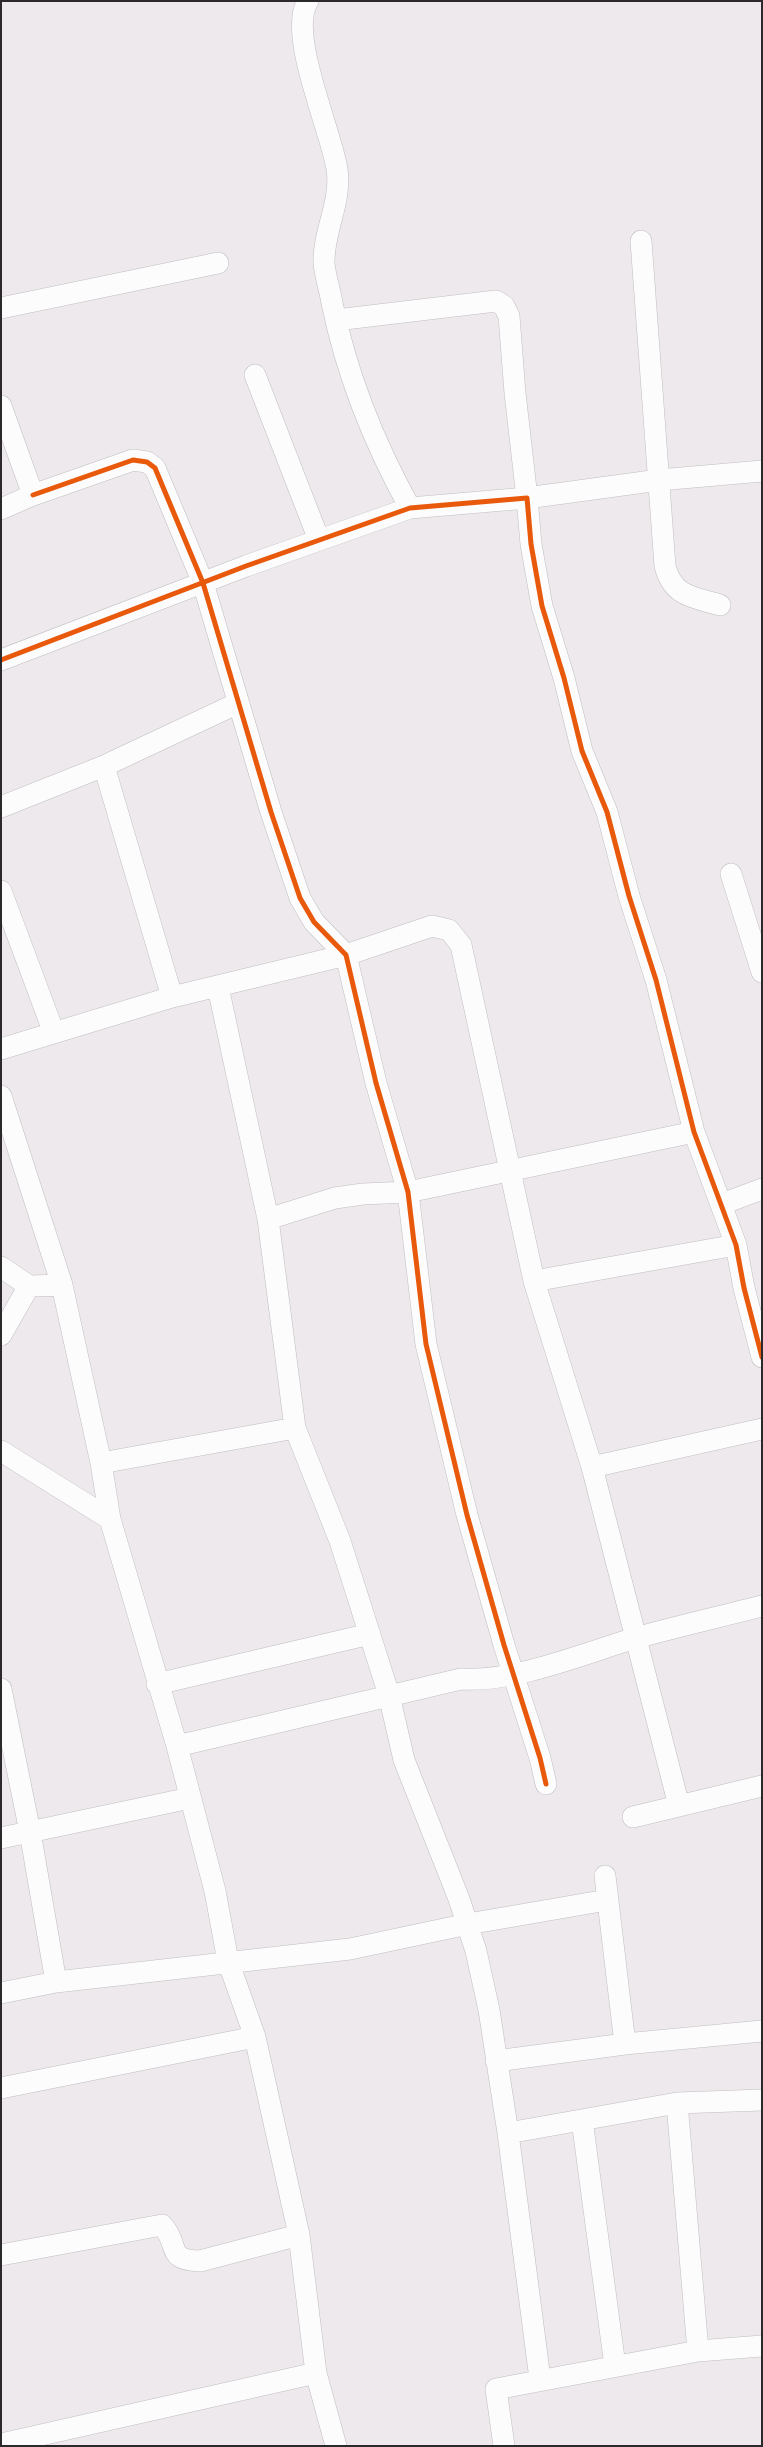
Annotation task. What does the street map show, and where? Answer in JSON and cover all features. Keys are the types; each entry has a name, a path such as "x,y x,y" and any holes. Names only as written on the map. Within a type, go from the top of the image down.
{"street":[{"path":"308,1 302,18 303,44 337,171 336,199 324,264 348,368 369,427 410,508"},
{"path":"641,241 665,566 669,581 684,594 720,605"},
{"path":"1,308 218,263"},
{"path":"336,320 496,301 504,306 509,316 531,544 542,606 564,678 582,751 607,812 629,896 656,980 694,1132 736,1245 744,1288 762,1357"},
{"path":"255,375 319,540"},
{"path":"1,406 33,495"},
{"path":"1,509 33,495 133,460 147,462 156,468 203,583 271,812 300,898 314,922 346,955 376,1083 408,1192 426,1344 467,1514 504,1644 540,1758 546,1784"},
{"path":"1,660 203,583 410,508 528,498 659,480 762,471"},
{"path":"1,807 104,766 238,703"},
{"path":"104,766 172,997"},
{"path":"731,874 762,972"},
{"path":"1,891 54,1033"},
{"path":"1,1049 172,997 346,955 432,926 449,930 461,945 534,1281 592,1467 679,1806"},
{"path":"218,987 268,1219 295,1428 340,1542 389,1695 404,1760 468,1924 489,2010 508,2133 540,2379"},
{"path":"1,1096 62,1285 101,1462 110,1519 157,1684 177,1746 214,1891 228,1961 256,2036 299,2235 316,2373 336,2446"},
{"path":"268,1219 335,1198 364,1194 408,1192 694,1132"},
{"path":"722,1204 762,1190"},
{"path":"534,1281 736,1245"},
{"path":"1,1267 29,1286 62,1285"},
{"path":"1,1335 29,1286"},
{"path":"101,1462 295,1428"},
{"path":"592,1467 762,1430"},
{"path":"1,1451 110,1519"},
{"path":"177,1746 461,1679 479,1681 515,1674 636,1638 762,1606"},
{"path":"157,1684 370,1634"},
{"path":"1,1690 30,1832 56,1982"},
{"path":"632,1817 762,1786"},
{"path":"1,1838 190,1798"},
{"path":"606,1876 607,1900 625,2044"},
{"path":"1,1993 56,1982 228,1961 350,1949 468,1924 607,1900"},
{"path":"496,2061 625,2044 762,2031"},
{"path":"1,2088 256,2036"},
{"path":"508,2133 677,2103 762,2100"},
{"path":"677,2103 698,2352"},
{"path":"582,2120 615,2366"},
{"path":"1,2255 162,2225 170,2233 175,2254 184,2261 200,2261 299,2235"},
{"path":"504,2446 496,2389 540,2379 698,2352 762,2346"},
{"path":"1,2444 316,2373"}],"cycle path":[{"path":"33,495 133,460 147,462 155,468 203,583 271,812 300,898 314,922 346,955 376,1083 408,1192 426,1344 467,1515 504,1645 540,1758 546,1784"},
{"path":"1,660 246,566 410,508 527,498 531,544 542,606 564,678 582,751 607,812 629,896 656,980 694,1132 736,1245 744,1288 762,1357"}]}
